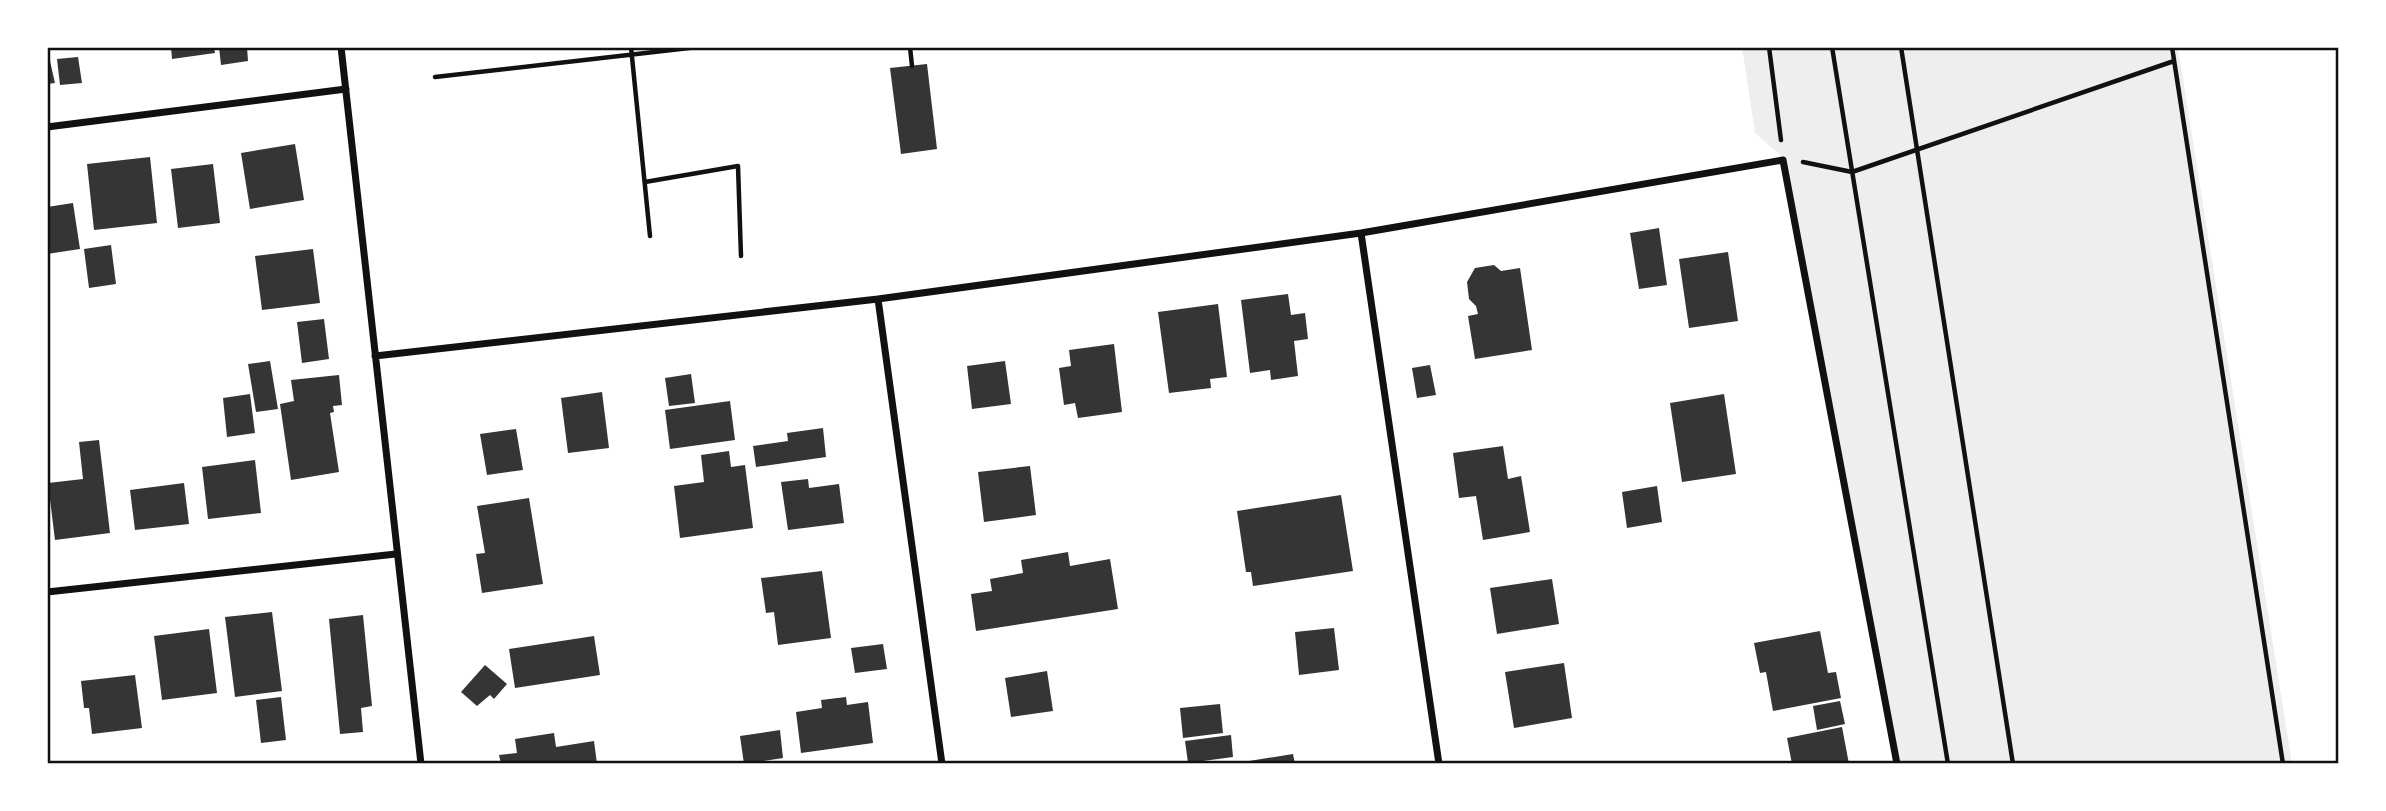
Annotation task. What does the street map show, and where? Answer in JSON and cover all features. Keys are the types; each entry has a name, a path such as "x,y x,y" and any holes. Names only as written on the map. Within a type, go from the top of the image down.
{"street":[{"path":"341,47 421,764"},
{"path":"47,127 346,89"},
{"path":"375,356 878,299 1361,233 1783,160 1897,764"},
{"path":"1361,233 1439,764"},
{"path":"878,299 942,764"},
{"path":"47,592 396,554"}],"path":[{"path":"631,47 650,236"},
{"path":"435,77 698,47"},
{"path":"910,47 912,66"},
{"path":"1769,47 1783,160 1852,172 2174,61"},
{"path":"1832,47 1948,764"},
{"path":"1901,47 2013,764"},
{"path":"2172,47 2283,764"},
{"path":"645,182 738,166 741,256"}],"shaded area":[{"path":"1742,47 2178,47 2292,764 1895,764 1785,159 1755,133"}],"building":[{"path":"171,47 214,47 215,53 172,59"},
{"path":"219,47 247,47 248,61 221,65"},
{"path":"47,48 55,83 47,84"},
{"path":"78,57 82,83 60,85 57,59"},
{"path":"927,64 937,149 901,154 890,68"},
{"path":"295,144 304,200 250,209 241,153"},
{"path":"150,157 157,223 94,230 87,164"},
{"path":"213,164 220,223 178,228 171,169"},
{"path":"73,203 80,249 47,254 47,207"},
{"path":"1659,228 1667,285 1639,289 1630,233"},
{"path":"111,245 116,284 89,288 84,249"},
{"path":"313,249 320,303 262,310 255,256"},
{"path":"1728,252 1738,321 1689,328 1679,259"},
{"path":"1494,265 1501,271 1520,268 1532,350 1475,359 1468,316 1478,314 1476,306 1469,299 1467,282 1475,268"},
{"path":"1288,294 1291,315 1305,313 1308,339 1294,341 1298,376 1271,380 1270,370 1250,373 1241,300"},
{"path":"1218,304 1227,377 1210,379 1211,388 1169,393 1158,312"},
{"path":"324,319 329,359 302,363 297,322"},
{"path":"1114,344 1122,412 1078,418 1075,403 1064,405 1059,368 1071,366 1069,350"},
{"path":"270,361 278,409 256,412 248,364"},
{"path":"1005,361 1011,404 972,409 967,366"},
{"path":"1430,365 1436,395 1417,398 1412,368"},
{"path":"691,374 695,403 669,406 665,378"},
{"path":"339,375 342,405 333,406 334,412 330,413 339,472 291,480 280,404 294,401 291,380"},
{"path":"602,392 609,448 568,453 561,398"},
{"path":"250,394 255,433 227,437 223,398"},
{"path":"1724,394 1736,474 1682,482 1670,403"},
{"path":"730,401 735,440 670,449 665,410"},
{"path":"823,428 826,457 756,467 753,446 788,441 787,433"},
{"path":"516,429 523,470 487,475 480,434"},
{"path":"99,440 110,533 55,540 48,483 83,479 79,442"},
{"path":"1503,446 1508,479 1521,476 1530,532 1483,540 1476,496 1459,498 1453,453"},
{"path":"729,451 731,467 745,465 753,528 680,538 674,486 704,482 701,455"},
{"path":"255,460 261,513 208,519 202,467"},
{"path":"1030,466 1036,515 984,522 978,472"},
{"path":"808,479 809,488 839,484 844,523 788,530 781,482"},
{"path":"184,483 189,524 135,530 130,490"},
{"path":"1657,486 1662,522 1627,528 1622,492"},
{"path":"1341,495 1353,571 1253,586 1251,572 1246,572 1237,511"},
{"path":"529,498 543,584 482,593 476,554 485,553 477,506"},
{"path":"1068,552 1070,566 1110,559 1118,609 976,631 971,594 992,591 990,579 1023,573 1021,560"},
{"path":"822,571 831,638 778,645 774,612 766,613 761,578"},
{"path":"1552,579 1559,624 1497,634 1490,588"},
{"path":"272,612 282,691 235,697 225,617"},
{"path":"363,615 372,706 361,708 363,732 340,734 329,619"},
{"path":"1334,628 1339,670 1299,675 1295,632"},
{"path":"209,629 217,693 162,700 154,636"},
{"path":"1820,631 1828,673 1836,672 1841,698 1773,711 1766,672 1760,673 1754,643"},
{"path":"594,636 600,675 515,688 509,649"},
{"path":"883,644 887,669 855,673 851,648"},
{"path":"1564,663 1572,718 1514,728 1505,672"},
{"path":"485,665 507,684 494,699 490,695 477,706 461,692"},
{"path":"1047,671 1053,711 1011,717 1005,678"},
{"path":"135,675 142,728 92,734 89,708 84,708 81,681"},
{"path":"281,697 286,740 261,743 256,700"},
{"path":"846,697 847,705 868,702 873,743 801,753 796,712 822,708 821,700"},
{"path":"1840,701 1845,724 1817,730 1813,706"},
{"path":"1220,704 1223,733 1183,738 1180,708"},
{"path":"1842,727 1849,764 1792,764 1787,738"},
{"path":"780,730 783,758 744,764 740,736"},
{"path":"554,733 556,747 594,741 597,764 501,764 499,755 517,753 515,739"},
{"path":"1231,735 1233,757 1188,763 1185,741"},
{"path":"1293,754 1295,764 1249,764 1249,761"}]}
